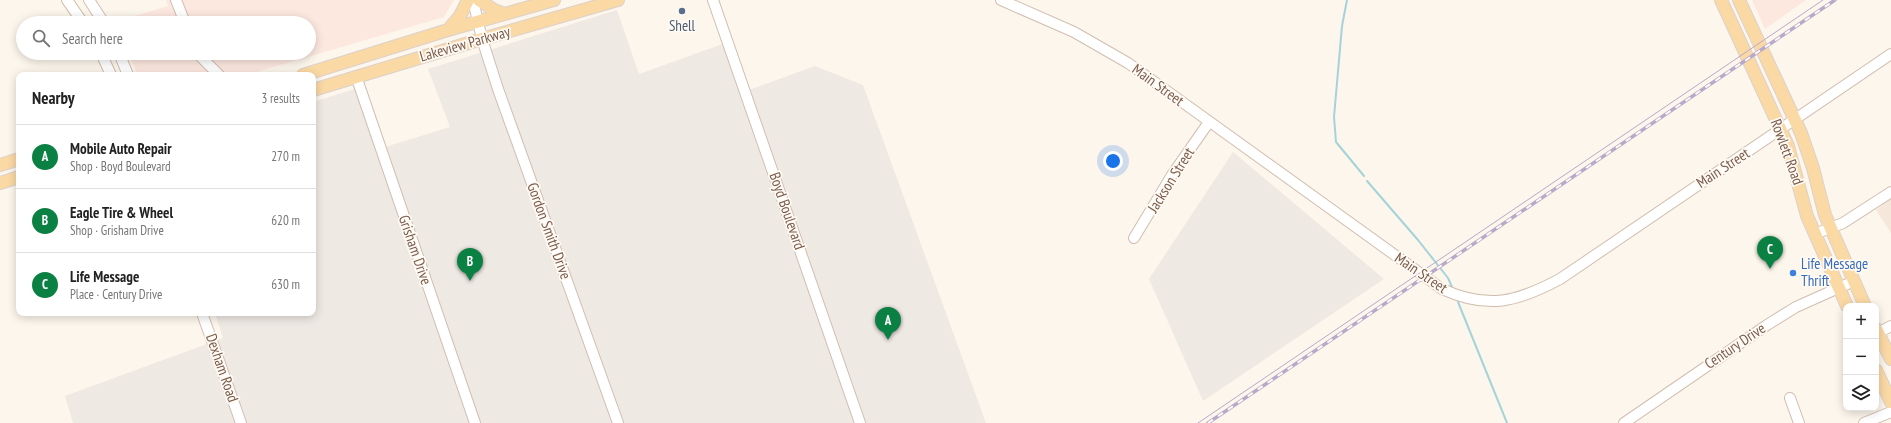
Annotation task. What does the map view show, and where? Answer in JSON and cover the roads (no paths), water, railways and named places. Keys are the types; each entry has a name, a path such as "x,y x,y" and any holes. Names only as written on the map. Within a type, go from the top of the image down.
{"main road":[{"path":"448,30 460,16 468,0"},
{"path":"479,0 494,10 505,14"},
{"name":"Lakeview Parkway","path":"313,72 477,21 554,0"},
{"name":"Lakeview Parkway","path":"316,89 605,2 618,0"},
{"name":"Rowlett Road","path":"1721,0 1793,160 1807,216 1846,303"},
{"name":"Rowlett Road","path":"1739,0 1794,119 1813,168 1830,228 1864,303"},
{"path":"351,60 356,76"},
{"path":"0,165 16,160"},
{"path":"0,183 16,178"},
{"path":"1879,335 1891,359"},
{"path":"1878,375 1891,402"}],"street":[{"path":"67,0 78,16"},
{"path":"89,0 99,16"},
{"path":"176,0 182,16"},
{"name":"Gordon Smith Drive","path":"473,0 482,39 618,423"},
{"name":"Boyd Boulevard","path":"713,0 860,423"},
{"name":"Main Street","path":"1001,0 1074,32 1128,63 1442,289 1471,300 1492,302 1502,302 1524,296 1560,279 1688,190 1891,54"},
{"path":"104,60 110,72"},
{"path":"122,60 127,72"},
{"path":"205,60 216,72"},
{"name":"Grisham Drive","path":"356,76 475,423"},
{"name":"Jackson Street","path":"1134,238 1172,175 1209,122"},
{"path":"1815,234 1848,220 1891,192"},
{"name":"Century Drive","path":"1624,423 1767,325 1796,307 1854,281"},
{"name":"Dexham Road","path":"203,316 241,423"},
{"path":"1879,330 1891,326"},
{"path":"1790,398 1799,423"},
{"path":"1864,423 1891,412"}],"waterway":[{"path":"1347,0 1342,26 1334,117 1336,142 1364,176"},
{"path":"1367,181 1418,240 1448,278 1452,287"},
{"path":"1458,302 1507,423"}],"tram line":[{"path":"1198,423 1823,0"}],"railway":[{"path":"1208,423 1835,0"}],"place":[{"name":"Shell","path":"682,11"},
{"name":"Life Message","path":"1770,269"},
{"name":"Life Message Thrift","path":"1793,273"},
{"name":"Eagle Tire & Wheel","path":"470,281"},
{"name":"Mobile Auto Repair","path":"888,340"}]}
